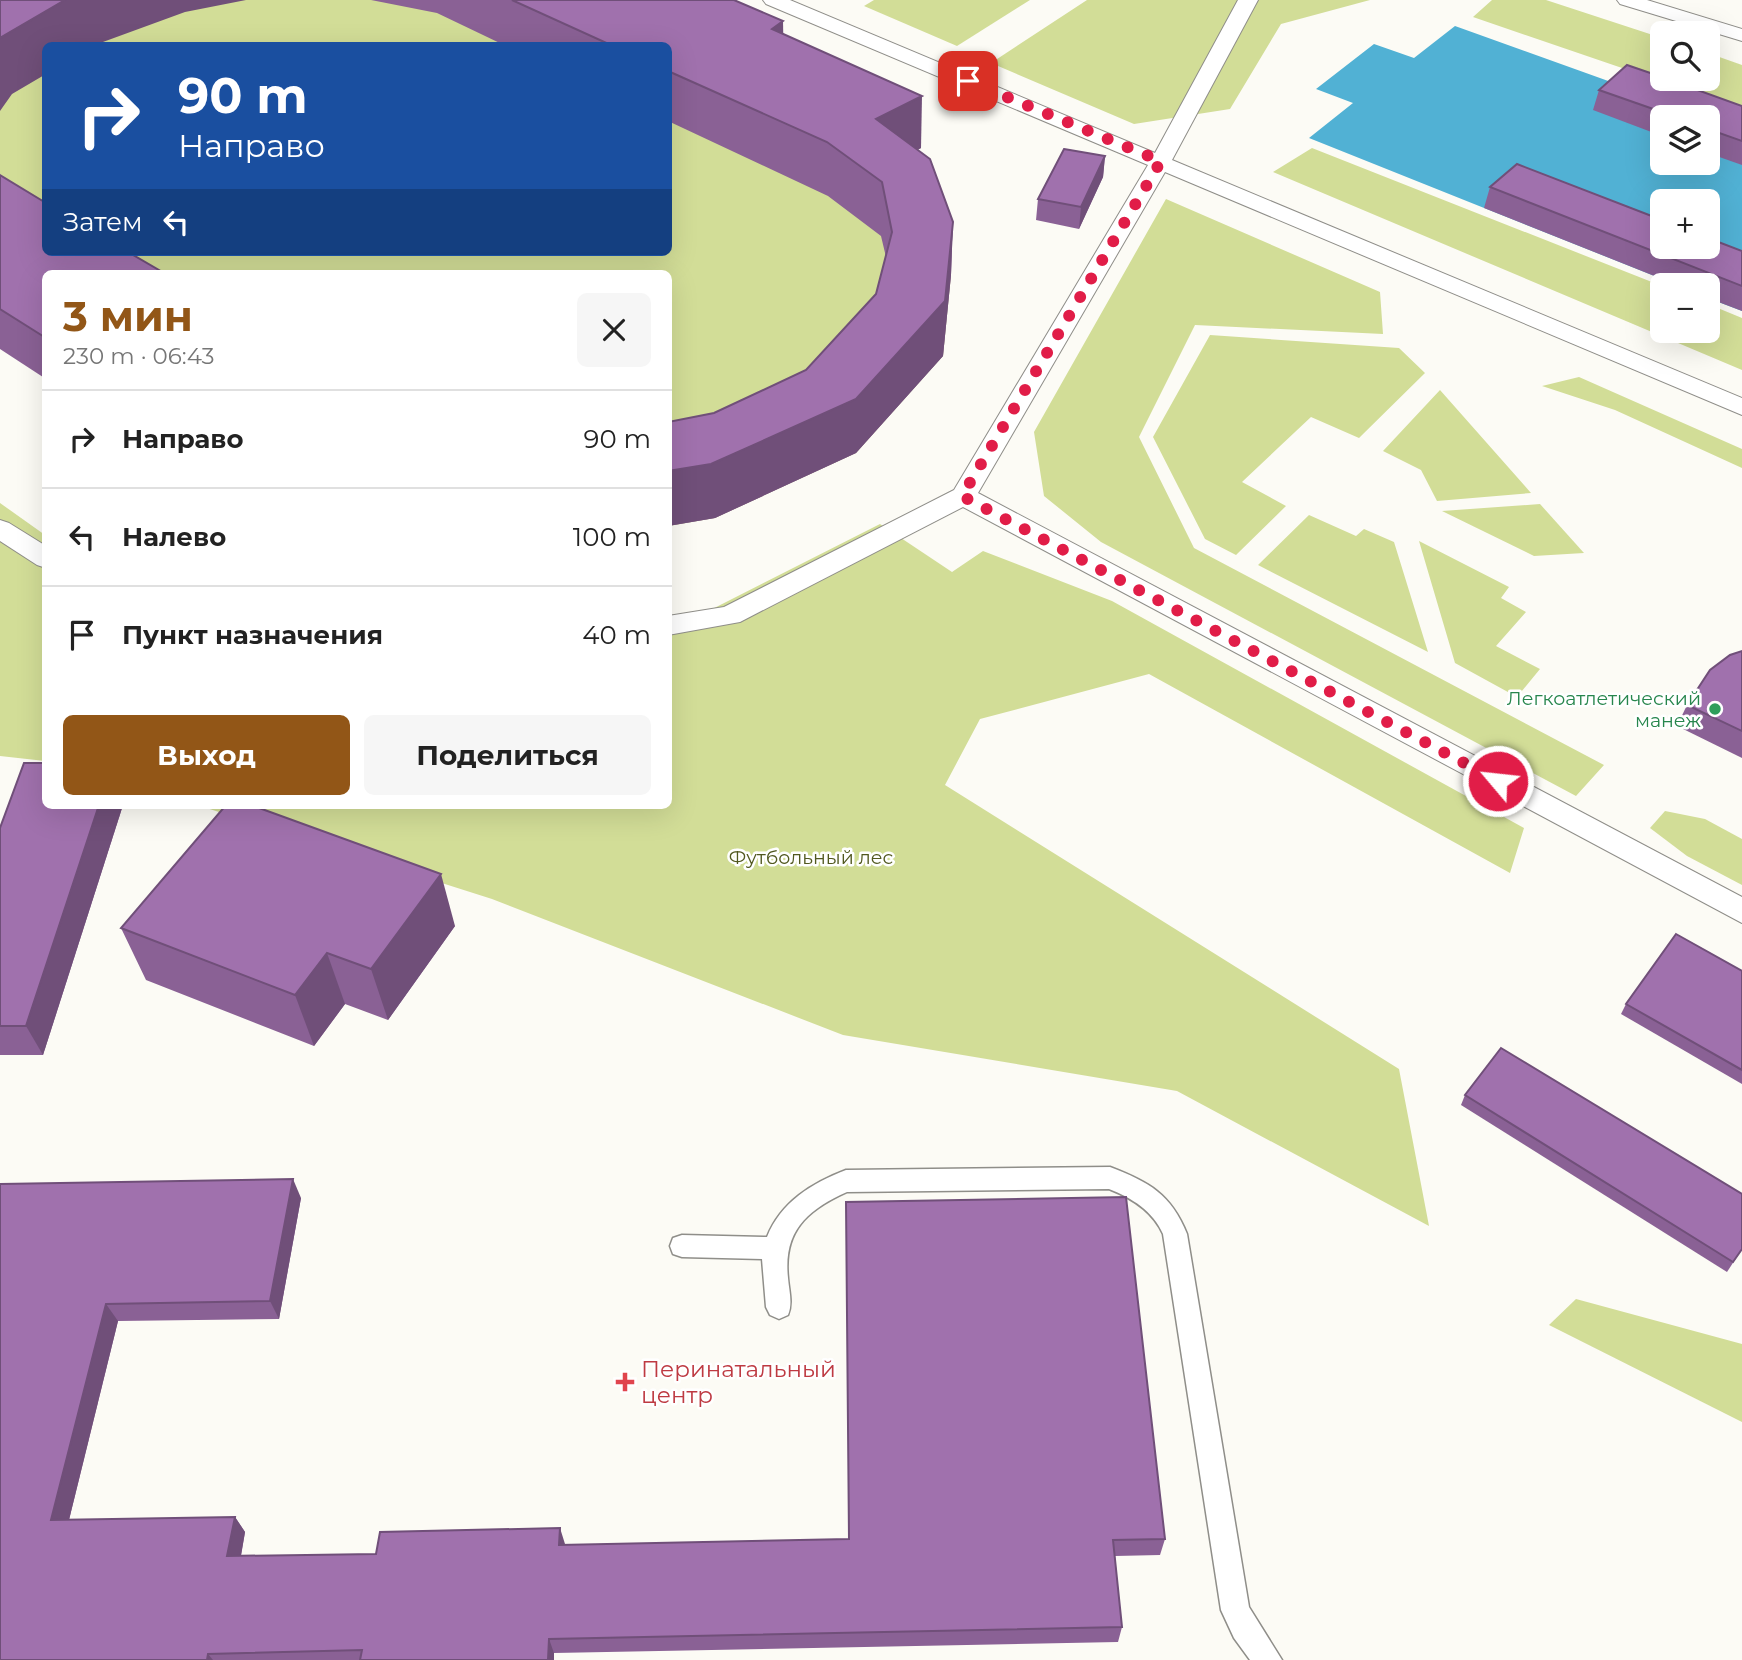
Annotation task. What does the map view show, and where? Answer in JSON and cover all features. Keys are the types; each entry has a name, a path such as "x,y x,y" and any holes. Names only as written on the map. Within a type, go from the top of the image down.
{"street":[{"path":"773,0 1742,407"},
{"path":"672,625 730,615 962,496 1161,161 1248,0"},
{"path":"1627,0 1742,35"},
{"path":"962,496 1742,911"},
{"path":"0,528 42,556"}],"lane":[{"path":"779,1307 775,1248 782,1228 801,1208 828,1188 846,1181 1110,1178 1133,1186 1156,1202 1170,1217 1175,1234 1235,1610 1244,1628 1268,1660"},
{"path":"682,1246 775,1248"}],"green space":[{"path":"135,0 586,0 625,17 665,42 45,42"},
{"path":"874,0 1030,0 957,46 864,6"},
{"path":"1087,0 1370,0 1281,24 1230,109 1134,124 991,63"},
{"path":"1492,0 1546,0 1650,34 1650,78 1473,17"},
{"path":"42,43 42,256 672,256 672,46 876,172 928,213 951,275 943,356 856,453 715,518 672,525 672,270 42,270 42,280 0,349 0,63"},
{"path":"1720,57 1742,65 1742,109 1689,91 1720,91"},
{"path":"1312,148 1650,281 1650,331 1273,172"},
{"path":"1166,199 1380,292 1383,334 1195,325 1139,437 1194,548 1604,765 1576,796 1101,542 1044,496 1034,432"},
{"path":"1720,309 1742,318 1742,370 1678,343 1720,343"},
{"path":"1210,335 1399,348 1425,373 1359,438 1311,417 1242,482 1286,506 1236,555 1205,539 1153,437"},
{"path":"1579,377 1742,449 1742,468 1615,410 1542,386"},
{"path":"1440,390 1531,493 1437,501 1421,470 1383,451"},
{"path":"0,503 42,533 42,761 0,756"},
{"path":"1540,504 1584,553 1534,556 1442,511"},
{"path":"1309,515 1356,536 1364,529 1394,542 1428,652 1258,565"},
{"name":"Футбольный лес","path":"880,524 952,572 983,551 1112,601 1524,828 1510,873 1149,674 980,719 945,785 1399,1069 1429,1226 1177,1091 843,1035 492,899 210,809 672,809 672,629"},
{"path":"1419,541 1509,587 1501,598 1526,612 1496,646 1540,669 1517,697 1455,663"},
{"path":"1665,811 1705,819 1742,839 1742,885 1687,856 1650,828"},
{"path":"1576,1299 1742,1344 1742,1422 1549,1325"}],"water":[{"path":"1455,26 1675,105 1650,105 1650,175 1720,175 1720,121 1742,129 1742,311 1720,303 1720,273 1650,274 1309,138 1353,103 1316,89 1374,44 1414,58"}],"building":[{"path":"0,0 65,0 0,38"},
{"path":"512,0 734,0 783,21 772,29 922,96 876,119 930,159 953,222 945,301 856,399 711,464 672,470 672,421 714,413 806,370 876,294 892,232 882,182 827,142 672,73 672,42 604,42"},
{"path":"1627,65 1650,73 1650,91 1700,91 1742,106 1742,141 1720,133 1720,105 1650,105 1650,108 1599,90"},
{"path":"1064,149 1105,156 1081,207 1038,199"},
{"path":"1517,164 1650,215 1650,250 1490,187"},
{"path":"0,175 42,201 42,256 135,256 159,270 42,270 42,335 0,309"},
{"path":"1720,243 1742,251 1742,286 1720,277 1720,273 1709,273 1673,259 1720,259"},
{"path":"1742,651 1742,731 1687,705 1710,670 1730,655"},
{"path":"24,763 42,763 42,809 98,809 26,1026 0,1026 0,828"},
{"path":"223,809 262,809 441,874 371,969 327,953 295,995 121,928"},
{"path":"1676,934 1742,971 1742,1070 1626,1004"},
{"path":"1501,1048 1742,1194 1742,1249 1733,1262 1465,1095"},
{"path":"293,1179 270,1301 106,1304 51,1520 235,1517 227,1556 376,1554 380,1532 560,1528 559,1545 849,1539 846,1202 1126,1197 1165,1539 1113,1540 1122,1627 549,1639 548,1660 360,1660 362,1650 208,1654 207,1660 0,1660 0,1184"}],"place":[{"name":"Легкоатлетический манеж","path":"1715,709"},
{"name":"Перинатальный центр","path":"625,1382"}],"route":[{"path":"968,81 1161,161 962,496 1498,781"}]}
